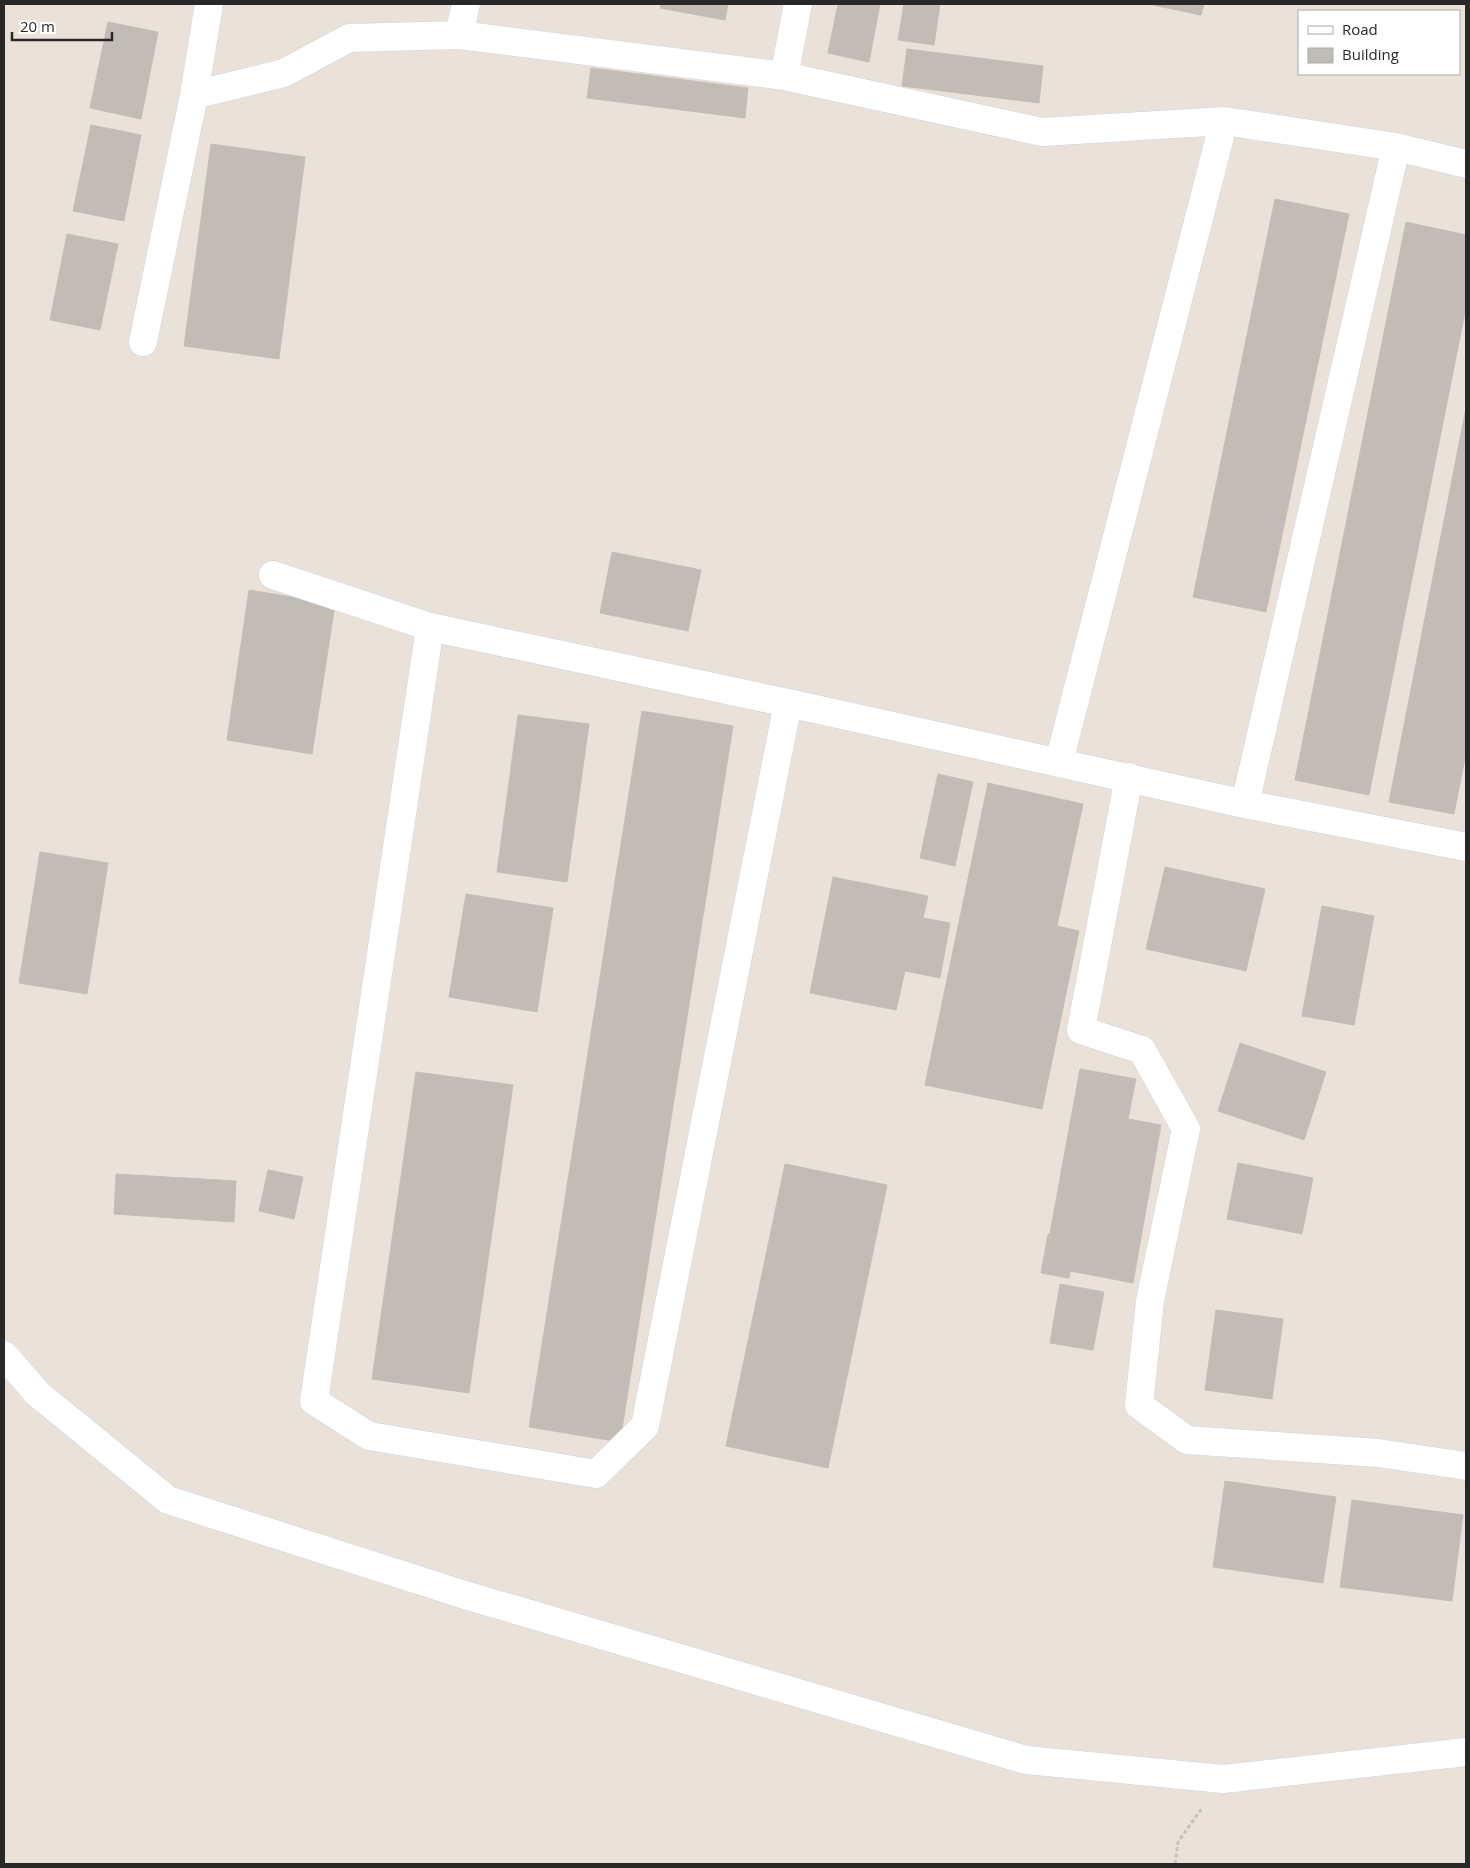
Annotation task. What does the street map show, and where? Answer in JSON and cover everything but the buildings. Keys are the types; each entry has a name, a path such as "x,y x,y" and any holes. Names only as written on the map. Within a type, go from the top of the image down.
{"street":[{"path":"143,342 194,95 209,4"},
{"path":"459,35 466,4"},
{"path":"784,76 798,4"},
{"path":"194,95 284,73 349,38 459,35 784,76 1042,132 1224,122 1396,147 1466,164"},
{"path":"1059,762 1224,122"},
{"path":"1245,804 1396,147"},
{"path":"274,575 430,627 788,703 1245,804 1466,848"},
{"path":"430,627 314,1401 369,1436 596,1474 645,1426 788,703"},
{"path":"1129,778 1081,1030 1142,1050 1186,1129 1150,1301 1139,1405 1187,1440 1378,1453 1466,1466"},
{"path":"4,1355 38,1394 168,1500 465,1595 1026,1760 1223,1779 1466,1752"}],"path":[{"path":"1175,1864 1178,1842 1223,1779"}]}
